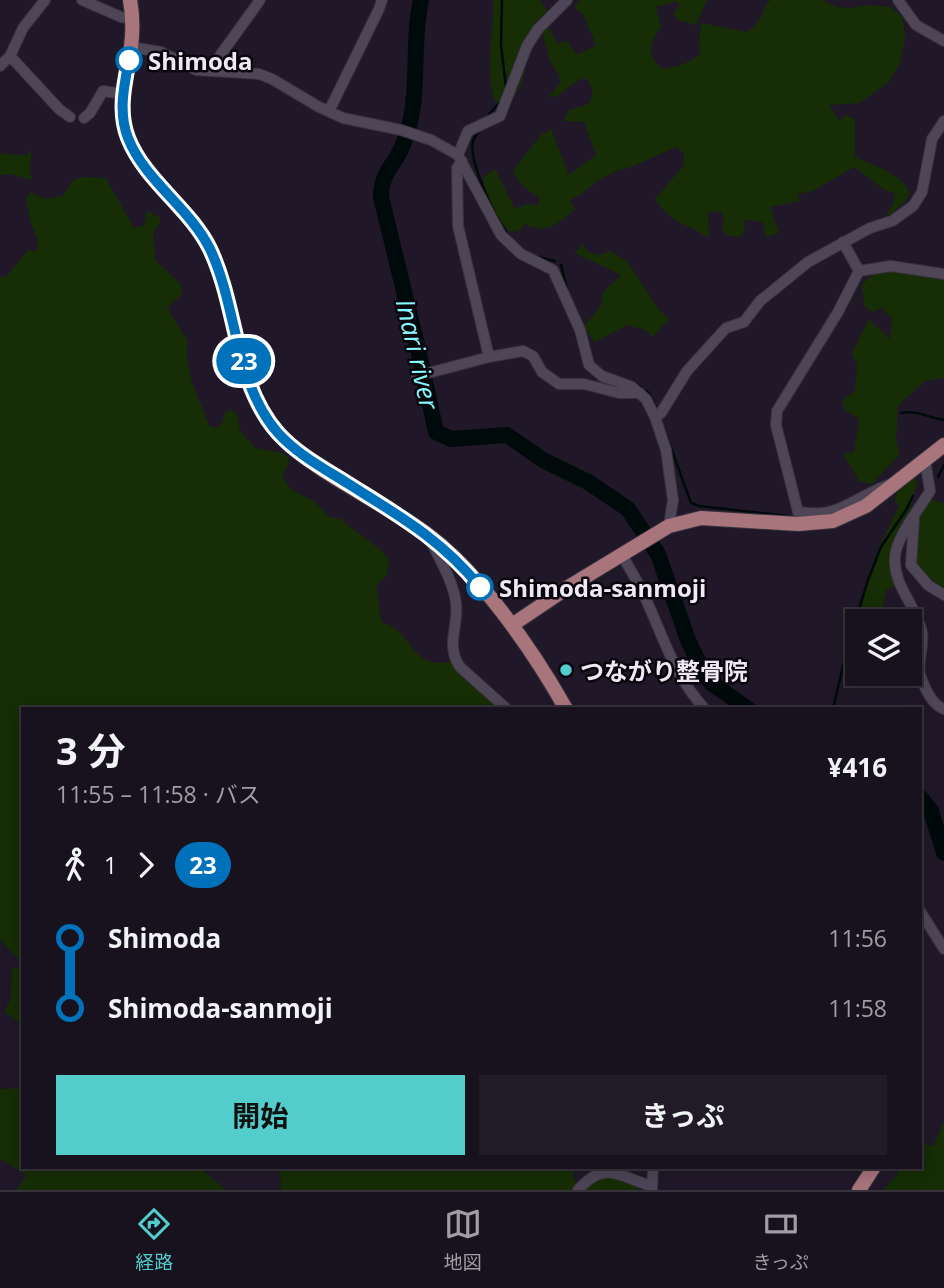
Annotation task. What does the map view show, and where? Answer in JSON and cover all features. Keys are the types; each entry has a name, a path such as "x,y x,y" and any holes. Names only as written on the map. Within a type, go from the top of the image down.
{"main road":[{"path":"130,0 133,19 122,114 133,148 188,216 209,248 220,276 253,391 265,416 287,441 303,454 427,534 465,568 512,625 565,707"},
{"path":"512,625 669,526 701,518 798,524 833,521 866,506 944,445"},
{"path":"859,1190 873,1169"}],"street":[{"path":"0,66 23,28 45,0"},
{"path":"82,0 121,17 133,19"},
{"path":"209,71 260,0"},
{"path":"329,111 382,0"},
{"path":"489,357 458,226 457,168 468,131 500,116 518,67 534,34 567,0"},
{"path":"898,0 916,25 944,41"},
{"path":"131,47 162,52 196,70 259,74 329,111 362,123 401,130 425,138 460,158 501,235 521,254 552,270 580,330 587,359 594,371 642,393 655,417 666,450 673,500 669,526"},
{"path":"6,54 70,117"},
{"path":"84,118 103,91 123,94"},
{"path":"655,417 661,413 687,371 726,328 744,321 761,300 808,262 843,242 892,221 913,206 922,192 932,139 944,121"},
{"path":"843,242 859,271"},
{"path":"859,271 891,266 944,274"},
{"path":"859,271 838,312 777,411 776,425 798,512 823,513 874,489 893,484"},
{"path":"417,376 523,351 533,356 542,372 559,384 584,384 619,393 642,393"},
{"path":"921,461 926,466 930,491 897,545 895,573 899,587 917,614 923,636 920,677 938,707 944,709"},
{"path":"914,517 911,565 928,584 944,595"},
{"path":"427,534 456,600 452,640 455,659 460,667 505,707"},
{"path":"628,552 663,642 681,678 703,707"},
{"path":"922,914 944,949"},
{"path":"578,1190 596,1173 611,1172 652,1188 653,1169"}],"green space":[{"path":"493,0 540,0 547,11 536,22 521,86 515,95 499,107 491,85 490,71"},
{"path":"580,0 707,0 696,25 678,20 673,13 680,6 677,1 656,7 661,27 652,44 651,53 662,69 682,65 701,54 701,23 748,32 759,21 771,0 822,0 837,7 852,8 867,5 891,7 903,18 905,38 900,63 889,82 859,103 829,105 839,121 846,115 855,119 855,157 894,175 910,194 903,204 883,220 893,204 895,194 883,189 854,167 813,191 797,194 800,201 770,207 779,233 766,237 763,222 743,220 745,231 739,237 726,235 722,227 724,218 720,211 708,213 709,238 674,219 655,199 684,165 684,153 676,147 597,181 570,200 575,209 552,226 539,229 525,224 519,231 510,232 492,206 483,177 495,169 515,209 526,204 538,205 539,197 523,186 513,170 541,135 551,129 569,175 596,155 584,122 563,121 569,110 589,104 593,92 588,79 580,79 557,96 548,97 560,84 542,31 548,28 558,44 566,40 577,55 596,45 583,14 574,7"},
{"path":"32,150 32,180 9,174 0,175 0,152 26,155"},
{"path":"81,177 106,178 134,228 145,225 146,213 160,218 160,224 153,232 155,260 181,285 182,294 167,308 187,340 187,360 192,382 211,427 218,427 225,412 231,410 237,414 240,430 255,448 287,456 289,463 282,476 291,489 315,502 329,517 340,519 382,551 389,560 387,575 376,585 383,623 401,633 419,656 428,661 454,661 490,697 494,707 21,707 21,962 0,940 0,277 6,277 28,250 37,251 38,241 30,220 26,197 31,193 46,199 63,196 72,181"},
{"path":"582,244 588,252 599,255 610,251 628,262 659,310 669,319 653,337 645,330 628,325 594,342 584,326 601,306 602,296 608,287 621,275 575,253"},
{"path":"888,269 944,276 944,378 925,381 898,406 896,441 900,454 872,484 859,481 843,454 854,452 859,419 845,410 842,400 855,391 857,365 852,353 869,319 890,339 892,319 882,308 872,312 864,306 862,284 873,275"},
{"path":"913,475 917,481 894,575 894,587 886,590 882,609 860,609 879,547 899,506 894,500 901,484"},
{"path":"924,497 944,503 944,590 916,565 916,537"},
{"path":"21,966 21,1024 4,1012 11,999 12,969"},
{"path":"0,1089 21,1089 21,1169 201,1169 226,1190 16,1190 27,1175 0,1159"},
{"path":"944,1121 944,1190 883,1190 897,1175 898,1169 922,1169 922,1144 933,1146"},
{"path":"280,1169 572,1169 575,1182 585,1184 595,1175 632,1182 638,1190 281,1190"}],"waterway":[{"name":"Inari river","path":"421,0 412,111 402,147 383,182 381,197 436,432 451,439 507,435 543,460 588,482 628,509 658,554 688,640 703,672 710,682 745,707"},
{"path":"502,0 501,45 506,87"},
{"path":"489,114 500,102"},
{"path":"479,131 473,140 478,175 507,234"},
{"path":"538,257 555,261"},
{"path":"561,265 567,289"},
{"path":"636,384 649,393 657,409"},
{"path":"901,413 917,413 944,420"},
{"path":"663,426 691,503 788,516"},
{"path":"938,477 944,465"},
{"path":"833,707 847,649 868,580 881,547 913,496"},
{"name":"Inari river","path":"922,800 931,811 944,853"}],"bus line":[{"name":"23","path":"129,60 122,114 127,136 139,159 196,226 209,248 220,276 247,374 261,410 278,432 303,454 439,543 480,587"}],"place":[{"name":"Shimoda","path":"129,60"},
{"name":"Shimoda-sanmoji","path":"480,587"},
{"name":"つながり整骨院","path":"566,670"}]}
